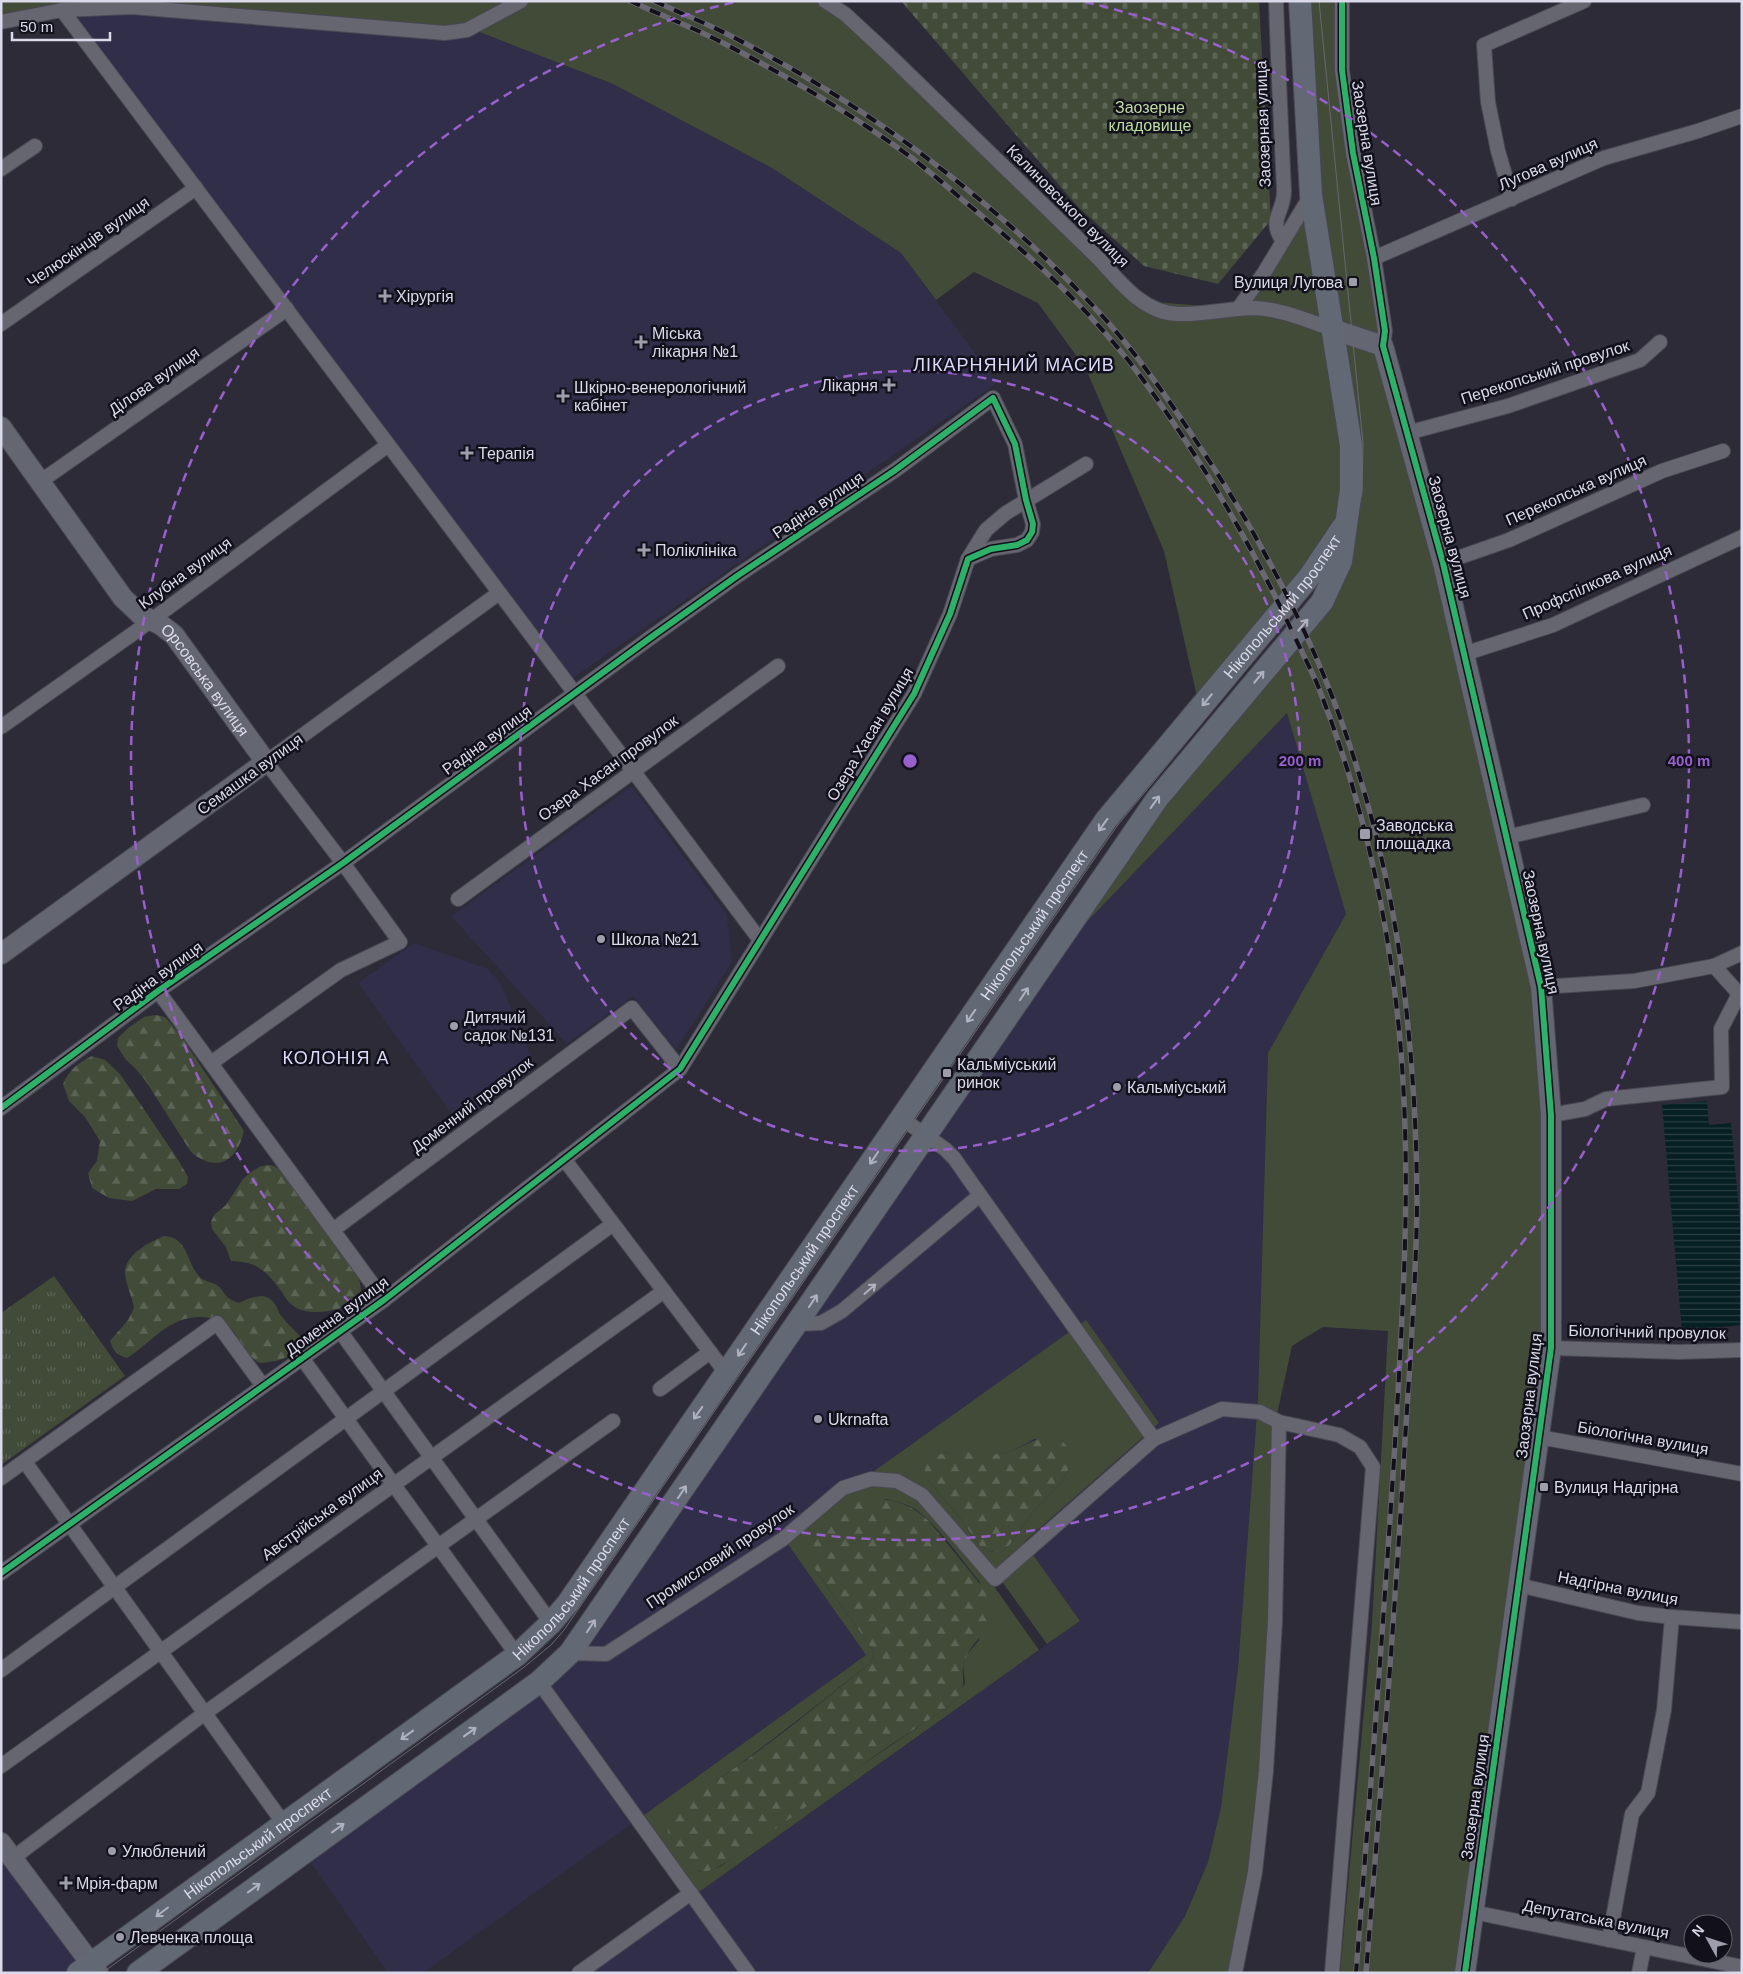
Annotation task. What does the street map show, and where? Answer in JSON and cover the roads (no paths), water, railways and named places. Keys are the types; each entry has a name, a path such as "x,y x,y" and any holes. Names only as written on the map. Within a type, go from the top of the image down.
{"main road":[{"path":"1300,1 1311,195 1351,445 1351,490 1346,522"},
{"name":"Нікопольський проспект","path":"89,1970 284,1824 517,1655 551,1623 568,1603 1106,820 1310,576 1346,522"},
{"name":"Нікопольський проспект","path":"138,1973 539,1682 570,1653 798,1324 1157,799 1322,602 1341,561 1346,522"},
{"path":"726,1373 746,1399"}],"street":[{"path":"1,22 62,10 132,7 445,33 467,30 521,1"},
{"name":"Калиновського вулиця","path":"825,1 845,14 886,52 1136,297 1154,309 1178,314 1256,308 1282,312 1332,329"},
{"name":"Заозерная улица","path":"1276,1 1284,192 1276,225 1278,234 1283,241"},
{"name":"Заозерна вулиця","path":"1342,1 1343,80 1353,153 1374,258 1385,331 1384,346 1443,563 1541,987 1551,1115 1551,1348 1465,1973"},
{"path":"1512,199 1498,151 1488,102 1484,45 1584,1"},
{"path":"62,10 760,940"},
{"name":"Лугова вулиця","path":"1374,258 1604,158 1698,132 1742,116"},
{"path":"1,169 34,146"},
{"name":"Челюскінців вулиця","path":"1,324 196,188"},
{"path":"1238,309 1311,195"},
{"name":"Ділова вулиця","path":"41,481 287,310"},
{"path":"1332,329 1384,346"},
{"name":"Перекопський провулок","path":"1407,432 1508,406 1640,360 1660,342"},
{"name":"Радіна вулиця","path":"1,1108 158,991 343,863 737,576 894,471 993,398 1015,444 1026,500"},
{"name":"Орсовська вулиця","path":"1,427 123,598 141,615 161,625 174,635 400,942 341,970 211,1063"},
{"name":"Клубна вулиця","path":"1,727 388,445"},
{"name":"Перекопська вулиця","path":"1443,563 1509,540 1662,471 1723,451"},
{"name":"Озера Хасан вулиця","path":"680,1068 914,694 950,614 968,559 986,530 1006,513 1086,464"},
{"path":"968,559 990,550 1017,545 1027,540 1032,532 1033,524 1026,500"},
{"name":"Профспілкова вулиця","path":"1464,654 1553,625 1742,537"},
{"name":"Семашка вулиця","path":"1,954 499,593"},
{"name":"Озера Хасан провулок","path":"458,899 778,666"},
{"path":"1507,838 1643,805"},
{"path":"1541,987 1634,981 1714,966 1742,953"},
{"path":"1551,1115 1585,1110 1606,1099 1722,1087 1721,1029 1740,995 1714,966"},
{"path":"158,991 384,1300"},
{"name":"Доменний провулок","path":"333,1230 632,1008 680,1068"},
{"name":"Доменна вулиця","path":"1,1573 384,1300 680,1068"},
{"path":"902,1118 954,1158 1154,1439 1222,1409 1260,1412 1279,1422 1339,1435 1360,1447 1372,1467 1332,1973"},
{"path":"564,1159 726,1373"},
{"path":"798,1324 821,1323 842,1311 980,1195"},
{"path":"1,1670 613,1224"},
{"name":"Австрійська вулиця","path":"1,1766 664,1291"},
{"path":"1,1478 217,1323 262,1386"},
{"path":"340,1332 551,1623"},
{"name":"Біологічний провулок","path":"1551,1348 1679,1352 1742,1350"},
{"path":"660,1388 710,1352"},
{"path":"302,1358 517,1655"},
{"path":"89,1970 7,1850 205,1713 613,1420"},
{"path":"1234,1973 1255,1872 1266,1772 1274,1621 1279,1422"},
{"name":"Біологічна вулиця","path":"1538,1437 1742,1474"},
{"name":"Промисловий провулок","path":"570,1653 606,1654 783,1539 843,1488 871,1479 897,1481 922,1494 995,1579 1154,1439"},
{"path":"24,1462 284,1824"},
{"name":"Надгірна вулиця","path":"1518,1585 1638,1612 1672,1617 1742,1622"},
{"path":"1609,1940 1632,1814 1648,1793 1664,1710 1672,1617"},
{"path":"539,1682 748,1973"},
{"path":"579,1973 691,1893"},
{"name":"Депутатська вулиця","path":"1473,1912 1742,1967"},
{"path":"1639,1973 1644,1947"}],"tram line":[{"path":"102,1973 523,1668 551,1645 564,1630 1117,826 1313,588 1344,545 1352,529 1362,493 1363,443 1319,1"}],"railway":[{"path":"630,1 701,32 797,83 890,142 932,174 1013,243 1083,308 1144,381 1185,440 1224,502 1275,597 1316,681 1330,719 1366,835 1390,954 1401,1050 1406,1162 1404,1274 1395,1443 1382,1642 1356,1973"},
{"path":"654,1 718,30 778,61 876,121 968,190 1012,227 1094,307 1121,337 1158,385 1229,492 1264,552 1296,613 1339,714 1376,834 1400,958 1410,1050 1417,1179 1414,1300 1400,1522 1366,1973"}],"place":[{"name":"Вулиця Лугова","path":"1353,282"},
{"name":"Хірургія","path":"385,296"},
{"name":"Міська лікарня №1","path":"641,342"},
{"name":"Лікарня","path":"889,385"},
{"name":"Шкірно-венерологічний кабінет","path":"563,396"},
{"name":"Терапія","path":"467,453"},
{"name":"Поліклініка","path":"644,550"},
{"name":"Заводська площадка","path":"1365,834"},
{"name":"Школа №21","path":"601,939"},
{"name":"Дитячий садок №131","path":"454,1026"},
{"name":"Кальміуський ринок","path":"947,1073"},
{"name":"Кальміуський","path":"1117,1087"},
{"name":"Ukrnafta","path":"818,1419"},
{"name":"Вулиця Надгірна","path":"1544,1487"},
{"name":"Улюблений","path":"112,1851"},
{"name":"Мрія-фарм","path":"66,1883"},
{"name":"Левченка площа","path":"120,1937"}],"district":[{"name":"ЛІКАРНЯНИЙ МАСИВ","path":"1014,365"},
{"name":"КОЛОНІЯ А","path":"336,1058"}],"park label":[{"name":"Заозерне кладовище","path":"1150,116"}]}
